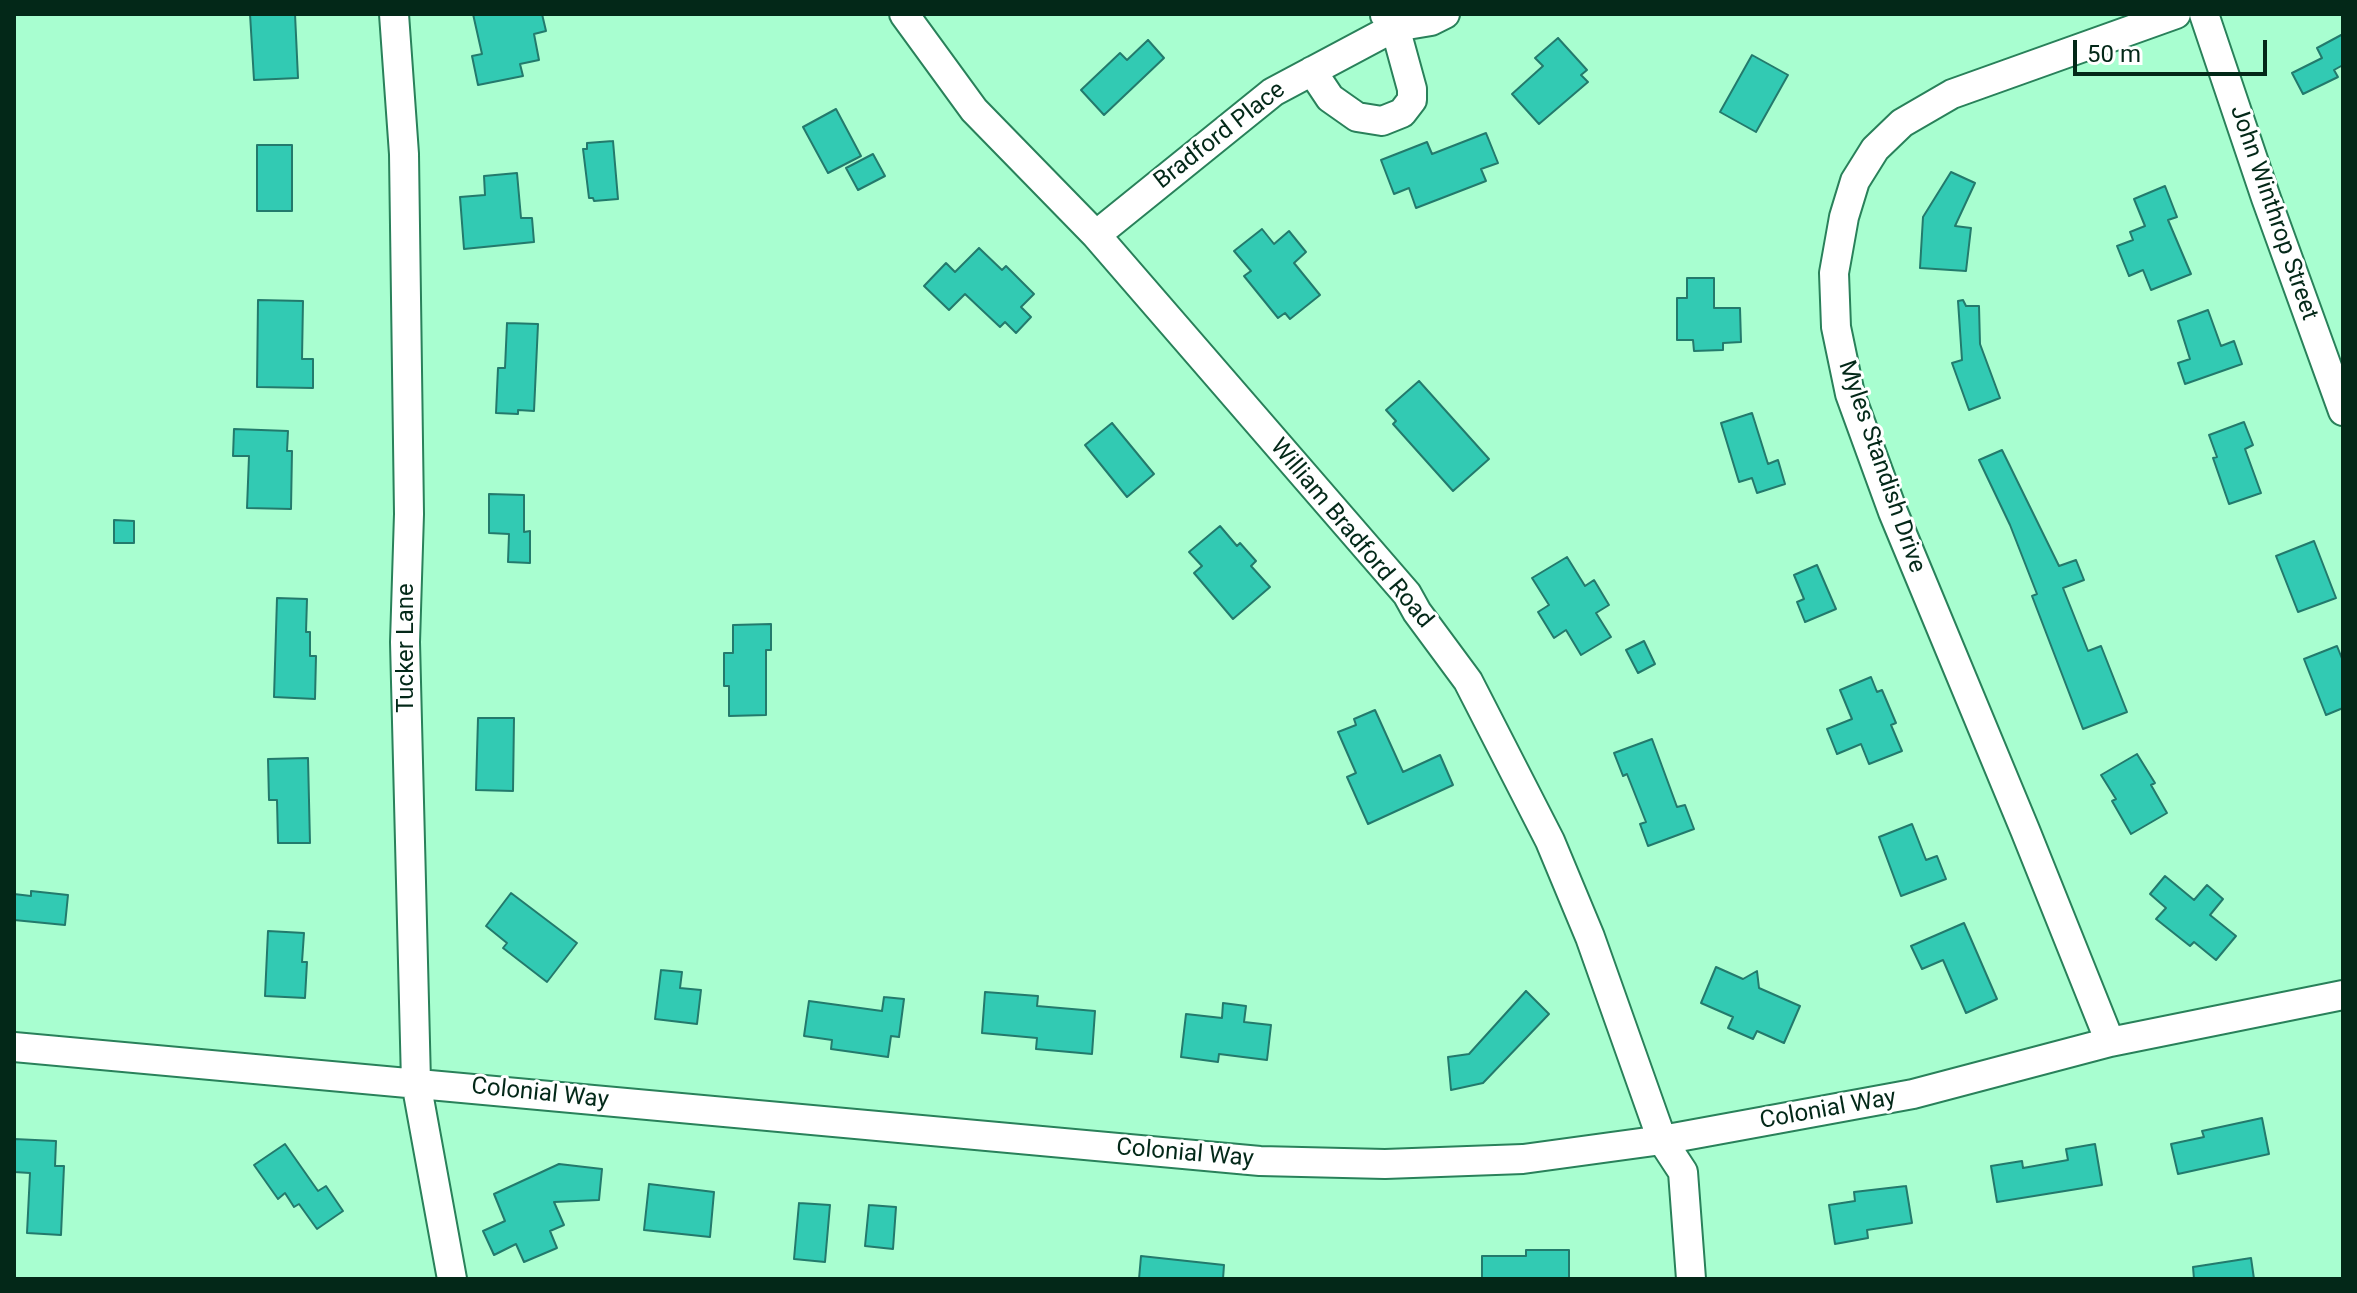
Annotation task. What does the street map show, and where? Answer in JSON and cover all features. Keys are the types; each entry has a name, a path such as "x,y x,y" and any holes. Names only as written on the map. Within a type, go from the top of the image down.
{"street":[{"name":"Tucker Lane","path":"394,14 404,154 409,514 405,642 416,1082 452,1279"},
{"name":"William Bradford Road","path":"904,14 974,110 1096,235 1407,594 1468,681 1550,841 1590,937 1662,1140 1683,1172 1691,1279"},
{"name":"Bradford Place","path":"1096,235 1263,99 1390,21 1431,21 1445,14"},
{"name":"Myles Standish Drive","path":"2110,1042 1893,512 1850,394 1836,327 1834,273 1842,226 1855,181 1875,149 1902,123 1952,94 2176,14"},
{"name":"John Winthrop Street","path":"2204,14 2343,411"},
{"path":"1312,71 1330,98 1348,112 1374,121 1396,117 1412,100 1412,89 1390,21"},
{"name":"Colonial Way","path":"14,1047 1271,1161 1385,1164 1509,1160 1662,1140 1913,1094 2110,1042 2343,995"}],"building":[{"path":"250,14 295,14 298,78 254,80"},
{"path":"473,14 542,14 546,31 534,34 539,60 520,64 523,76 478,85 472,56 482,54"},
{"path":"2343,34 2343,65 2334,70 2338,77 2303,94 2292,73 2322,58 2317,48"},
{"path":"1558,38 1587,70 1581,75 1588,82 1539,124 1512,94 1543,66 1535,58"},
{"path":"1148,40 1164,58 1104,115 1081,90 1120,53 1127,60"},
{"path":"1752,55 1788,75 1756,132 1720,112"},
{"path":"836,109 861,156 828,173 803,127"},
{"path":"1486,133 1498,163 1481,169 1486,181 1416,208 1409,188 1394,194 1381,160 1427,142 1432,154"},
{"path":"613,141 618,199 594,201 589,198 583,149 587,149 587,143"},
{"path":"257,145 292,145 292,211 257,211"},
{"path":"873,154 885,176 858,190 846,168"},
{"path":"1951,172 1975,183 1955,226 1971,228 1966,271 1920,268 1923,217"},
{"path":"517,173 521,218 532,218 534,242 464,249 460,197 485,195 484,176"},
{"path":"2165,186 2177,217 2168,220 2191,274 2151,290 2143,270 2129,276 2117,246 2133,240 2130,232 2145,226 2134,199"},
{"path":"1262,229 1274,244 1289,231 1306,252 1294,263 1320,295 1290,319 1285,313 1278,318 1244,276 1251,271 1234,251"},
{"path":"979,248 1002,270 1006,266 1034,294 1021,307 1031,317 1016,333 1005,322 1000,327 965,294 949,310 924,286 946,263 955,272"},
{"path":"1687,278 1714,278 1714,308 1740,308 1741,342 1723,343 1723,350 1694,351 1693,340 1677,340 1677,298 1687,298"},
{"path":"258,300 303,301 302,359 313,359 313,388 257,387"},
{"path":"1963,300 1966,306 1979,306 1980,344 2000,398 1969,410 1952,363 1962,360 1958,301"},
{"path":"2208,310 2221,346 2234,341 2242,364 2185,384 2178,363 2190,359 2178,321"},
{"path":"507,323 538,324 534,411 496,413 498,368 505,368"},
{"path":"1419,381 1489,459 1453,491 1393,424 1396,421 1386,410"},
{"path":"1752,413 1768,464 1778,460 1785,484 1757,493 1752,478 1739,482 1721,423"},
{"path":"2244,422 2253,445 2245,449 2261,493 2229,504 2213,458 2217,457 2209,435"},
{"path":"1112,423 1154,474 1127,497 1085,445"},
{"path":"234,429 288,431 287,451 292,451 291,509 247,508 249,456 233,456"},
{"path":"2002,450 2059,566 2076,560 2084,580 2063,588 2088,651 2101,646 2127,712 2083,729 2032,596 2037,594 2010,525 1979,460"},
{"path":"489,494 524,495 524,532 530,531 530,563 508,562 509,534 489,533"},
{"path":"114,520 134,521 134,543 114,543"},
{"path":"1220,526 1237,546 1240,543 1256,561 1251,566 1270,587 1233,619 1194,573 1202,566 1189,552"},
{"path":"2314,541 2336,598 2298,612 2276,556"},
{"path":"1567,557 1585,586 1594,580 1609,605 1596,613 1611,637 1581,655 1566,630 1554,638 1538,612 1549,605 1532,578"},
{"path":"1817,565 1836,609 1805,622 1797,602 1804,599 1794,575"},
{"path":"277,598 307,599 306,632 310,632 310,656 316,656 315,699 274,697"},
{"path":"771,624 771,650 766,650 766,715 729,716 729,686 724,686 724,653 733,653 733,625"},
{"path":"1644,641 1655,664 1638,673 1626,650"},
{"path":"2337,646 2343,661 2343,708 2326,715 2304,659"},
{"path":"1871,677 1877,692 1882,690 1896,723 1891,725 1902,751 1869,764 1861,744 1837,754 1827,729 1852,719 1840,690"},
{"path":"1375,710 1403,772 1440,755 1453,785 1368,824 1347,777 1356,773 1338,732 1356,725 1354,719"},
{"path":"478,718 514,718 513,791 476,790"},
{"path":"1652,739 1677,807 1685,805 1694,829 1648,846 1640,824 1646,822 1627,774 1623,776 1614,753"},
{"path":"2137,754 2155,783 2151,785 2167,813 2131,834 2112,801 2116,799 2101,775"},
{"path":"308,758 310,843 278,843 277,800 269,800 268,759"},
{"path":"1912,824 1926,860 1937,856 1946,879 1901,896 1879,837"},
{"path":"2165,876 2194,900 2207,885 2223,899 2210,915 2236,936 2216,960 2194,942 2190,946 2156,919 2166,908 2150,894"},
{"path":"31,891 68,895 65,925 14,920 14,894 31,896"},
{"path":"511,893 577,943 547,982 503,948 507,943 486,926"},
{"path":"1964,923 1997,999 1966,1013 1943,960 1922,969 1911,946"},
{"path":"268,931 304,933 302,962 307,962 305,998 265,996"},
{"path":"1716,967 1743,979 1757,971 1759,988 1800,1006 1784,1043 1757,1031 1753,1039 1728,1028 1733,1017 1701,1003"},
{"path":"661,970 682,972 680,988 701,990 697,1024 655,1019"},
{"path":"1526,991 1549,1014 1483,1083 1451,1090 1448,1057 1469,1054"},
{"path":"985,992 1038,996 1037,1006 1095,1011 1092,1054 1036,1049 1037,1038 982,1033"},
{"path":"884,997 904,999 899,1037 891,1036 888,1057 831,1049 832,1040 804,1036 809,1001 882,1011"},
{"path":"1223,1003 1246,1006 1244,1022 1271,1025 1267,1060 1219,1054 1218,1062 1181,1057 1186,1014 1222,1018"},
{"path":"2262,1118 2269,1154 2178,1174 2171,1144 2204,1137 2202,1131"},
{"path":"14,1139 56,1141 55,1166 64,1166 61,1235 27,1233 30,1173 14,1172"},
{"path":"285,1144 318,1191 326,1186 343,1211 317,1229 299,1204 294,1207 285,1193 278,1199 254,1165"},
{"path":"2095,1144 2102,1185 1997,1202 1991,1166 2022,1161 2023,1168 2068,1160 2066,1149"},
{"path":"559,1164 602,1169 599,1200 554,1202 564,1225 550,1231 557,1248 524,1262 516,1244 494,1255 483,1231 505,1221 494,1194"},
{"path":"649,1184 714,1192 710,1237 644,1230"},
{"path":"1906,1186 1912,1223 1867,1230 1868,1238 1835,1244 1829,1205 1855,1201 1854,1192"},
{"path":"799,1203 830,1205 825,1262 794,1259"},
{"path":"869,1205 896,1207 893,1249 865,1246"},
{"path":"1526,1250 1569,1250 1569,1279 1482,1279 1482,1256 1526,1256"},
{"path":"1141,1256 1224,1265 1223,1279 1139,1279"},
{"path":"2251,1258 2254,1279 2194,1279 2193,1267"}]}
